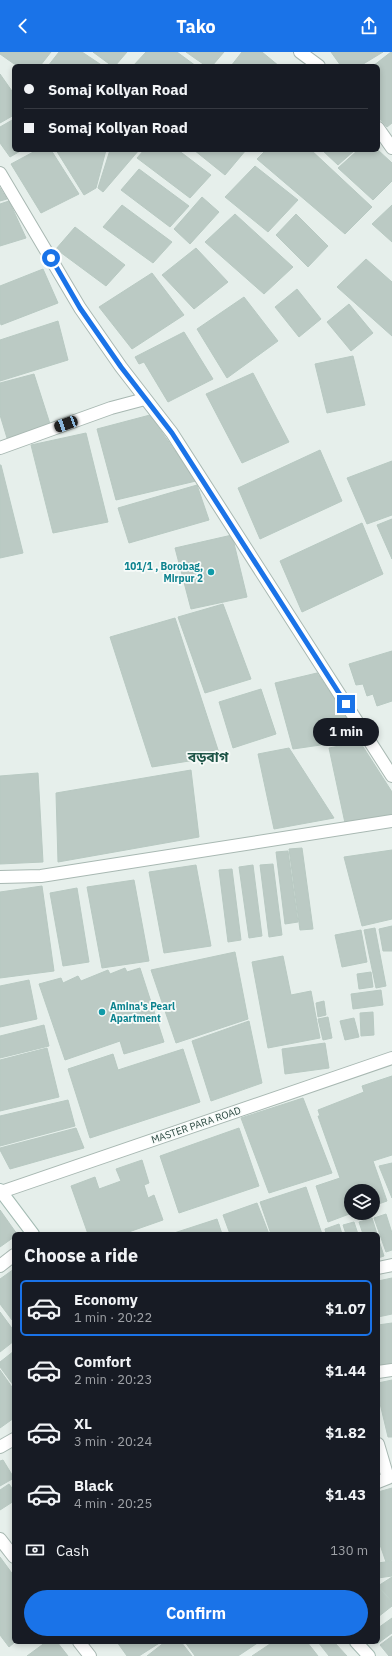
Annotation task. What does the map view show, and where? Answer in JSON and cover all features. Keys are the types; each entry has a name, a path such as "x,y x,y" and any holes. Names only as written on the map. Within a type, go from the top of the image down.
{"street":[{"path":"300,52 316,64"},
{"path":"380,131 392,148"},
{"path":"0,173 80,308 121,367 172,433 392,776"},
{"path":"0,448 111,408 145,398"},
{"path":"0,877 41,876 392,821"},
{"name":"MASTER PARA ROAD","path":"0,1191 392,1058"},
{"path":"0,1191 31,1232"},
{"path":"0,1266 12,1257"},
{"path":"380,1268 392,1265"},
{"path":"380,1372 392,1370"},
{"path":"0,1447 12,1440"},
{"path":"380,1451 388,1478 380,1481"},
{"path":"0,1539 12,1554"},
{"path":"81,1644 90,1656"},
{"path":"358,1644 369,1656"}],"building":[{"path":"0,52 51,52 42,64 14,64 0,54"},
{"path":"59,52 82,52 100,64 50,64"},
{"path":"93,52 127,52 117,64 109,64"},
{"path":"146,52 177,52 193,64 135,64"},
{"path":"186,52 224,52 214,64 203,64"},
{"path":"242,52 262,52 277,64 233,64"},
{"path":"331,52 383,52 363,64 340,64"},
{"path":"392,52 392,123 387,127 380,119 380,64 376,64"},
{"path":"0,74 12,91 12,116 0,123"},
{"path":"12,120 12,152 19,152 10,157 0,143 0,127"},
{"path":"33,152 52,152 79,194 41,213 11,164"},
{"path":"57,152 105,152 96,188 84,195"},
{"path":"109,152 137,152 103,192 98,188"},
{"path":"142,152 181,152 211,175 190,198 137,158"},
{"path":"196,152 244,152 225,175"},
{"path":"264,152 313,152 372,207 345,234 257,159"},
{"path":"324,152 353,152 338,165"},
{"path":"356,152 380,152 392,163 392,181 373,200 338,168"},
{"path":"255,166 298,200 268,232 225,197"},
{"path":"139,169 189,206 170,227 121,190"},
{"path":"0,188 7,199 0,201"},
{"path":"202,197 219,212 190,244 174,229"},
{"path":"9,201 26,238 0,246 0,204"},
{"path":"122,205 172,242 153,263 103,227"},
{"path":"392,205 392,242 372,224"},
{"path":"235,214 293,267 264,294 205,242"},
{"path":"296,214 328,246 308,267 276,235"},
{"path":"75,227 125,265 106,286 56,249"},
{"path":"196,248 228,282 194,309 162,275"},
{"path":"366,259 392,282 392,336 337,287"},
{"path":"43,269 58,303 1,325 0,286"},
{"path":"152,273 184,315 132,349 99,307"},
{"path":"297,289 321,319 299,337 275,307"},
{"path":"244,297 278,341 227,378 197,329"},
{"path":"349,304 373,333 351,351 327,322"},
{"path":"58,321 68,360 0,381 0,340"},
{"path":"184,332 213,379 168,402 144,362 139,364 135,357"},
{"path":"353,356 365,405 327,413 315,364"},
{"path":"253,373 289,442 242,463 206,394"},
{"path":"34,374 51,427 7,438 0,415 0,383"},
{"path":"150,415 196,481 116,500 97,429"},
{"path":"86,433 108,522 53,533 31,445"},
{"path":"320,450 342,501 260,539 238,488"},
{"path":"392,461 392,515 367,524 347,478"},
{"path":"0,465 23,553 0,558"},
{"path":"197,485 209,520 129,543 118,508"},
{"path":"392,519 392,559 377,525"},
{"path":"362,523 383,574 302,612 280,561"},
{"name":"101/1 , Borobag, Mirpur 2","path":"232,535 247,597 191,609 175,548"},
{"path":"223,604 251,679 205,693 178,617"},
{"path":"175,618 220,756 152,767 110,637"},
{"path":"392,651 392,701 377,706 373,694 367,696 363,684 356,685 349,664"},
{"path":"317,673 362,739 293,749 275,683"},
{"path":"261,689 276,734 233,748 219,702"},
{"path":"360,742 392,792 392,814 345,823 329,748"},
{"path":"289,748 334,818 274,829 258,754"},
{"path":"191,770 199,837 58,862 56,793"},
{"path":"38,773 43,862 0,864 0,776"},
{"path":"302,848 313,929 300,930 289,849"},
{"path":"392,850 392,919 362,926 344,857"},
{"path":"288,851 298,922 285,924 276,852"},
{"path":"273,864 282,935 269,937 260,865"},
{"path":"196,865 211,946 164,953 149,872"},
{"path":"253,865 262,936 249,938 239,867"},
{"path":"232,869 241,940 228,942 219,870"},
{"path":"134,880 149,961 102,968 87,887"},
{"path":"42,886 54,971 0,978 0,892"},
{"path":"77,888 89,962 63,966 50,893"},
{"path":"392,926 392,951 383,951 379,929"},
{"path":"375,928 386,986 376,988 364,930"},
{"path":"361,930 367,962 342,967 335,935"},
{"name":"Amina's Pearl Apartment","path":"235,952 248,1019 176,1043 151,970"},
{"path":"283,956 291,995 311,991 320,1038 268,1048 252,962"},
{"name":"Amina's Pearl Apartment","path":"125,968 127,972 140,968 164,1042 124,1054 120,1041 65,1060 39,984 61,978 63,983 78,976 81,981 108,970 110,974"},
{"path":"371,972 373,987 359,989 357,974"},
{"path":"29,980 37,1019 0,1027 0,986"},
{"path":"381,990 383,1005 353,1009 351,994"},
{"path":"324,1001 326,1015 318,1017 316,1003"},
{"path":"373,1012 374,1035 361,1036 360,1013"},
{"path":"328,1017 332,1038 323,1040 318,1019"},
{"path":"354,1018 359,1037 345,1040 340,1021"},
{"name":"Amina's Pearl Apartment","path":"249,1021 262,1083 211,1101 192,1041"},
{"path":"44,1025 49,1046 0,1058 0,1036"},
{"path":"325,1043 329,1068 285,1074 282,1049"},
{"path":"47,1048 59,1097 0,1111 0,1060"},
{"name":"Amina's Pearl Apartment","path":"183,1049 200,1102 90,1138 68,1069 113,1054 118,1070"},
{"path":"392,1076 392,1155 373,1161 387,1201 380,1204 380,1184 344,1184 344,1216 328,1222 316,1186 340,1178 318,1116 320,1116 318,1110 364,1092 362,1086"},
{"path":"303,1098 332,1173 269,1193 241,1118"},
{"path":"68,1100 75,1126 0,1146 0,1116"},
{"path":"76,1128 84,1148 10,1169 0,1150 0,1148"},
{"path":"239,1128 259,1186 179,1213 160,1156"},
{"path":"142,1160 149,1183 144,1185 148,1198 154,1195 163,1220 129,1232 87,1232 71,1186 95,1177 99,1189 121,1181 116,1169"},
{"path":"392,1163 392,1198 379,1166"},
{"path":"306,1187 321,1232 270,1232 260,1202"},
{"path":"257,1203 268,1232 229,1232 223,1215"},
{"path":"0,1210 16,1232 12,1232 12,1238 0,1247"},
{"path":"386,1214 392,1233 392,1250 386,1252 375,1220 380,1220 380,1216"},
{"path":"217,1219 221,1232 177,1232"},
{"path":"373,1220 376,1232 362,1232 359,1222"},
{"path":"354,1222 357,1232 345,1232 343,1225"},
{"path":"339,1224 341,1232 326,1232 325,1229"},
{"path":"380,1244 384,1256 380,1257"},
{"path":"12,1270 12,1320 0,1304 0,1279"},
{"path":"392,1278 392,1314 380,1317 380,1281"},
{"path":"0,1312 12,1328 12,1343 0,1352"},
{"path":"392,1323 392,1364 380,1367 380,1325"},
{"path":"12,1353 12,1383 0,1367 0,1362"},
{"path":"0,1370 12,1387 12,1419 0,1428"},
{"path":"392,1380 392,1437 388,1437 380,1403 380,1383"},
{"path":"3,1460 12,1475 12,1479 0,1486 0,1461"},
{"path":"9,1484 12,1488 12,1502 0,1510 0,1490"},
{"path":"392,1488 392,1560 386,1562 380,1545 380,1491"},
{"path":"0,1557 12,1573 13,1644 9,1647 0,1635"},
{"path":"392,1561 392,1576 380,1578 380,1563"},
{"path":"392,1577 392,1601 380,1588 380,1585"},
{"path":"380,1589 392,1602 392,1606 380,1615"},
{"path":"392,1618 392,1633 380,1642 380,1627"},
{"path":"392,1636 392,1656 389,1656 380,1645"},
{"path":"43,1644 59,1644 68,1656 27,1656"},
{"path":"118,1644 158,1644 139,1656 127,1656"},
{"path":"162,1644 183,1644 192,1656 147,1656"},
{"path":"186,1644 256,1644 238,1656 195,1656"},
{"path":"270,1644 309,1644 318,1656 252,1656"},
{"path":"320,1644 336,1644 347,1656 329,1656"}],"place":[{"name":"101/1 , Borobag, Mirpur 2","path":"211,572"},
{"name":"Amina's Pearl Apartment","path":"102,1012"}],"district":[{"name":"বড়বাগ","path":"208,757"}],"route":[{"path":"51,258 80,308 121,367 172,433 346,704"}]}
